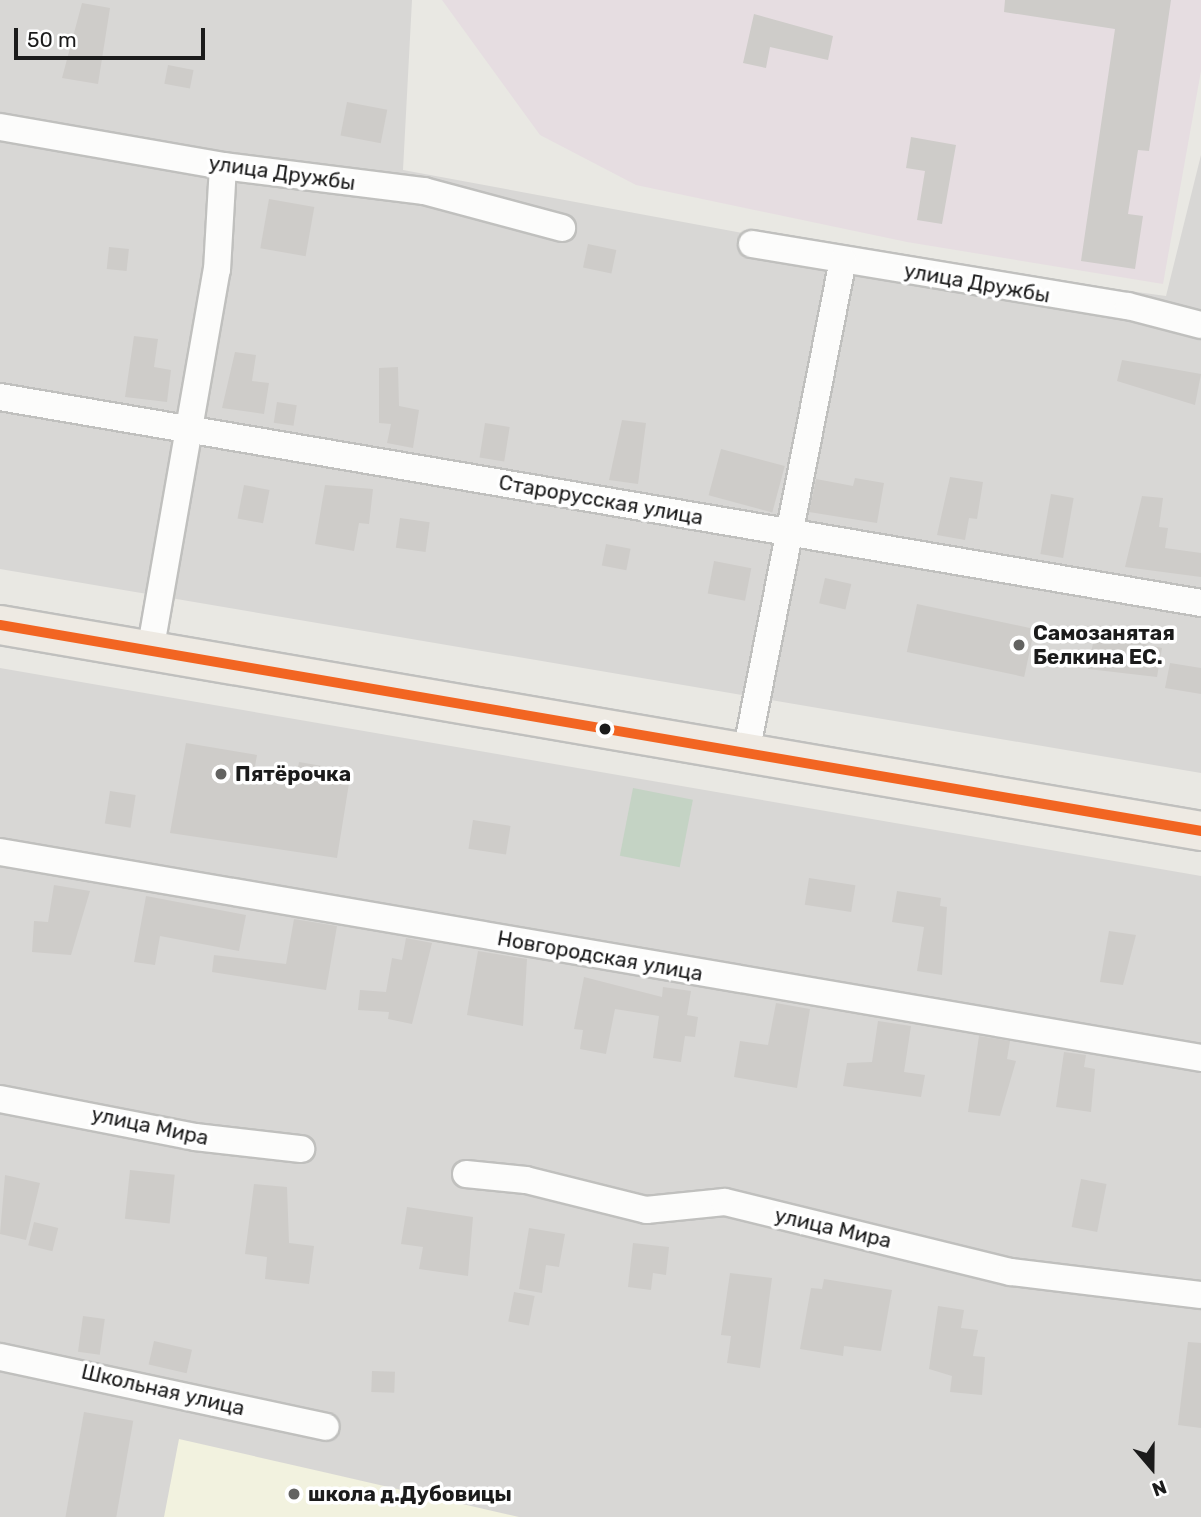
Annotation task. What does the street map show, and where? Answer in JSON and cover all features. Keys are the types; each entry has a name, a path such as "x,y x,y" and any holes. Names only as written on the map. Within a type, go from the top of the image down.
{"main road":[{"path":"0,625 1201,831"}],"street":[{"name":"улица Дружбы","path":"0,127 223,166 424,191 562,228"},
{"path":"150,652 193,431 217,270 223,166"},
{"name":"улица Дружбы","path":"752,244 1128,306 1201,325"},
{"path":"746,752 843,260"},
{"name":"Старорусская улица","path":"0,397 1201,603"},
{"name":"Новгородская улица","path":"0,852 1201,1058"},
{"name":"улица Мира","path":"0,1100 195,1137 301,1149"},
{"name":"улица Мира","path":"466,1174 526,1180 646,1210 725,1202 1011,1272 1201,1295"},
{"name":"Школьная улица","path":"0,1357 326,1427"}],"shaded area":[{"path":"0,0 412,0 403,170 845,252 1166,296 1201,155 1201,773 0,569"},
{"path":"442,0 1201,0 1201,71 1163,284 907,242 636,185 540,135"},
{"path":"0,668 1201,876 1201,1517 0,1517"},
{"path":"633,788 693,800 680,867 620,856"},
{"name":"школа д.Дубовицы","path":"179,1439 319,1471 519,1517 164,1517"}],"building":[{"path":"1005,0 1171,0 1149,151 1138,150 1128,214 1143,216 1135,269 1081,261 1115,29 1004,12"},
{"path":"82,3 110,8 98,84 62,78"},
{"path":"754,14 833,36 828,60 770,47 766,68 743,63"},
{"path":"168,65 194,70 190,89 164,84"},
{"path":"347,102 387,110 381,143 341,135"},
{"path":"911,137 956,145 942,224 917,220 925,171 906,168"},
{"path":"269,199 314,207 306,256 260,248"},
{"path":"588,244 616,250 611,274 583,267"},
{"path":"109,247 129,249 127,271 107,269"},
{"path":"134,336 158,339 154,367 171,370 167,402 125,397"},
{"path":"235,352 256,355 252,381 269,383 264,414 222,408"},
{"path":"1122,360 1201,374 1195,405 1117,381"},
{"path":"398,367 399,406 419,410 413,448 387,443 391,424 379,423 379,368"},
{"path":"277,402 297,405 293,426 274,423"},
{"path":"622,420 646,423 638,484 609,480"},
{"path":"485,423 510,427 504,461 480,458"},
{"path":"721,449 785,466 772,512 709,495"},
{"path":"950,477 983,482 977,519 969,518 965,540 937,535"},
{"path":"855,478 884,483 877,523 809,512 816,479 853,486"},
{"path":"244,485 270,490 263,523 238,518"},
{"path":"325,485 373,489 369,524 359,523 354,551 315,544"},
{"path":"1051,494 1074,498 1063,558 1040,554"},
{"path":"1142,496 1163,498 1159,527 1168,528 1165,548 1201,553 1201,577 1125,567"},
{"path":"400,518 430,522 426,552 396,548"},
{"path":"606,544 631,549 626,570 602,566"},
{"path":"714,561 751,568 745,601 708,593"},
{"path":"825,578 851,584 845,609 819,603"},
{"path":"917,604 1034,629 1024,677 907,652"},
{"path":"1095,633 1162,648 1157,677 1088,669"},
{"path":"1170,663 1201,668 1201,694 1165,688"},
{"path":"186,743 257,755 253,778 295,786 299,762 351,771 337,858 170,833"},
{"path":"110,791 136,795 131,828 105,824"},
{"path":"473,820 511,826 506,855 468,849"},
{"path":"809,878 855,885 851,912 805,905"},
{"path":"54,885 90,891 71,955 32,952 34,921 48,922"},
{"path":"897,891 941,898 940,906 947,907 942,975 917,971 924,927 892,922"},
{"path":"146,896 246,915 239,951 160,936 155,965 134,962"},
{"path":"294,919 337,926 326,990 212,972 214,955 286,964"},
{"path":"1109,931 1136,935 1123,985 1100,982"},
{"path":"406,938 432,943 412,1024 388,1019 389,1012 358,1010 360,990 386,992 392,958 402,960"},
{"path":"478,951 527,959 523,1026 467,1015"},
{"path":"584,977 662,997 663,987 691,991 687,1015 698,1017 695,1037 685,1036 681,1062 653,1058 659,1016 615,1009 606,1054 580,1049 583,1030 574,1029"},
{"path":"776,1003 810,1009 797,1088 734,1077 740,1041 768,1045"},
{"path":"878,1021 911,1026 904,1072 925,1075 921,1097 843,1086 847,1063 872,1062"},
{"path":"979,1036 1010,1041 1007,1059 1016,1061 1000,1116 968,1112"},
{"path":"1064,1052 1086,1055 1084,1067 1095,1069 1091,1112 1056,1107"},
{"path":"130,1170 175,1175 170,1223 125,1219"},
{"path":"5,1175 40,1183 26,1240 0,1234"},
{"path":"1081,1179 1107,1184 1097,1232 1072,1227"},
{"path":"254,1184 287,1187 289,1243 314,1246 309,1284 265,1279 267,1257 245,1254"},
{"path":"407,1207 473,1217 468,1276 419,1269 423,1247 401,1244"},
{"path":"34,1222 58,1228 52,1251 28,1245"},
{"path":"529,1228 565,1234 559,1267 546,1265 542,1293 519,1289"},
{"path":"633,1243 669,1247 666,1275 653,1273 651,1290 628,1287"},
{"path":"730,1273 772,1278 760,1368 727,1363 731,1336 721,1335"},
{"path":"824,1279 892,1290 881,1351 844,1346 843,1356 800,1349 811,1288 822,1289"},
{"path":"514,1292 535,1296 529,1325 508,1321"},
{"path":"938,1306 964,1310 961,1328 978,1330 973,1356 985,1357 982,1395 950,1392 952,1376 929,1369"},
{"path":"83,1316 105,1319 100,1355 78,1352"},
{"path":"154,1341 192,1350 187,1373 149,1364"},
{"path":"1188,1342 1201,1343 1201,1428 1178,1425"},
{"path":"372,1371 395,1372 394,1393 371,1392"},
{"path":"84,1412 133,1421 116,1517 65,1517"}],"transit line":[{"path":"0,625 1201,831"}],"place":[{"name":"Самозанятая Белкина ЕС.","path":"1019,645"},
{"name":"Пятёрочка","path":"221,774"},
{"name":"школа д.Дубовицы","path":"294,1494"}]}
